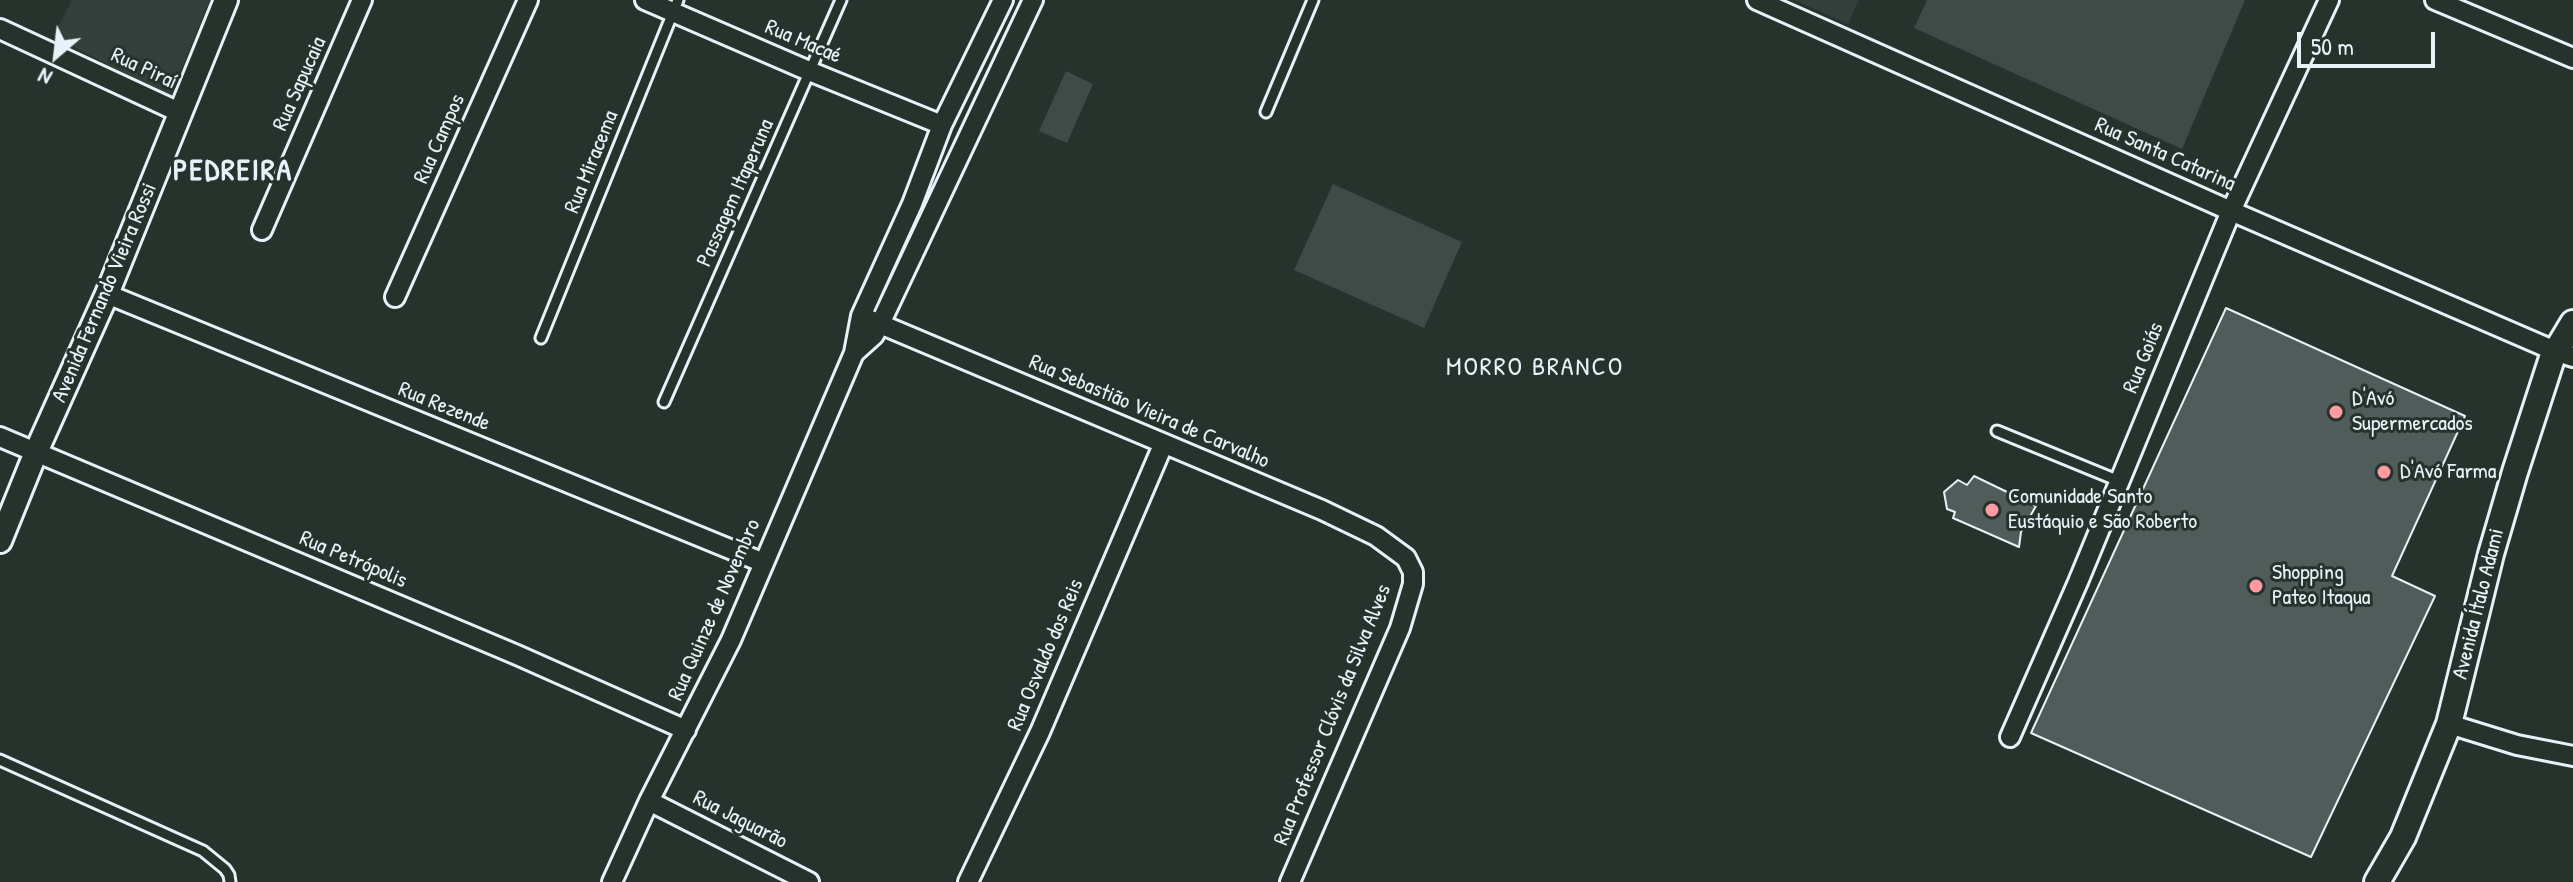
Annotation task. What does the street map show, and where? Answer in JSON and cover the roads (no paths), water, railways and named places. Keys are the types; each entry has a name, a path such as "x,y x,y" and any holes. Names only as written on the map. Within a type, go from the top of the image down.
{"main road":[{"name":"Avenida Ítalo Adami","path":"2377,882 2403,837 2449,724 2491,554 2573,323"}],"street":[{"name":"Avenida Fernando Vieira Rossi","path":"0,541 107,294 226,0"},
{"name":"Rua Sapucaia","path":"262,230 362,0"},
{"name":"Rua Campos","path":"395,297 528,0"},
{"name":"Rua Macaé","path":"645,0 675,6 809,71 942,125"},
{"name":"Rua Quinze de Novembro","path":"612,882 649,801 731,640 854,353 861,316 912,204 942,125 1003,0"},
{"name":"Rua Quinze de Novembro","path":"854,353 874,335 880,324 1033,0"},
{"name":"Rua Santa Catarina","path":"1757,0 2231,211 2564,354"},
{"name":"Rua Goiás","path":"2010,737 2231,211 2329,0"},
{"path":"2435,0 2573,58"},
{"name":"Rua Piraí","path":"0,29 181,113"},
{"path":"957,98 981,110"},
{"name":"Rua Rezende","path":"107,294 764,563"},
{"name":"Rua Sebastião Vieira de Carvalho","path":"861,316 1322,510 1396,550 1410,565"},
{"name":"Rua Petrópolis","path":"0,437 517,655 686,730"},
{"name":"Rua Osvaldo dos Reis","path":"968,882 1040,732 1163,445"},
{"name":"Rua Professor Clóvis da Silva Alves","path":"1290,882 1400,628 1413,584 1410,565"},
{"path":"2449,724 2517,745 2573,756"},
{"name":"Rua Jaguarão","path":"649,801 809,882"}],"lane":[{"name":"Passagem Itaperuna","path":"664,402 841,0"},
{"path":"1266,112 1313,0"},
{"name":"Rua Miracema","path":"541,338 675,6"},
{"path":"1997,431 2119,481"},
{"path":"0,760 203,851 225,869 230,882"}],"place":[{"name":"D'Avó Supermercados","path":"2336,412"},
{"name":"D'Avó Farma","path":"2384,472"},
{"name":"Comunidade Santo Eustáquio e São Roberto","path":"1992,510"},
{"name":"Shopping Pateo Itaqua","path":"2256,586"}],"district":[{"name":"PEDREIRA","path":"233,172"},
{"name":"MORRO BRANCO","path":"1535,368"}]}
